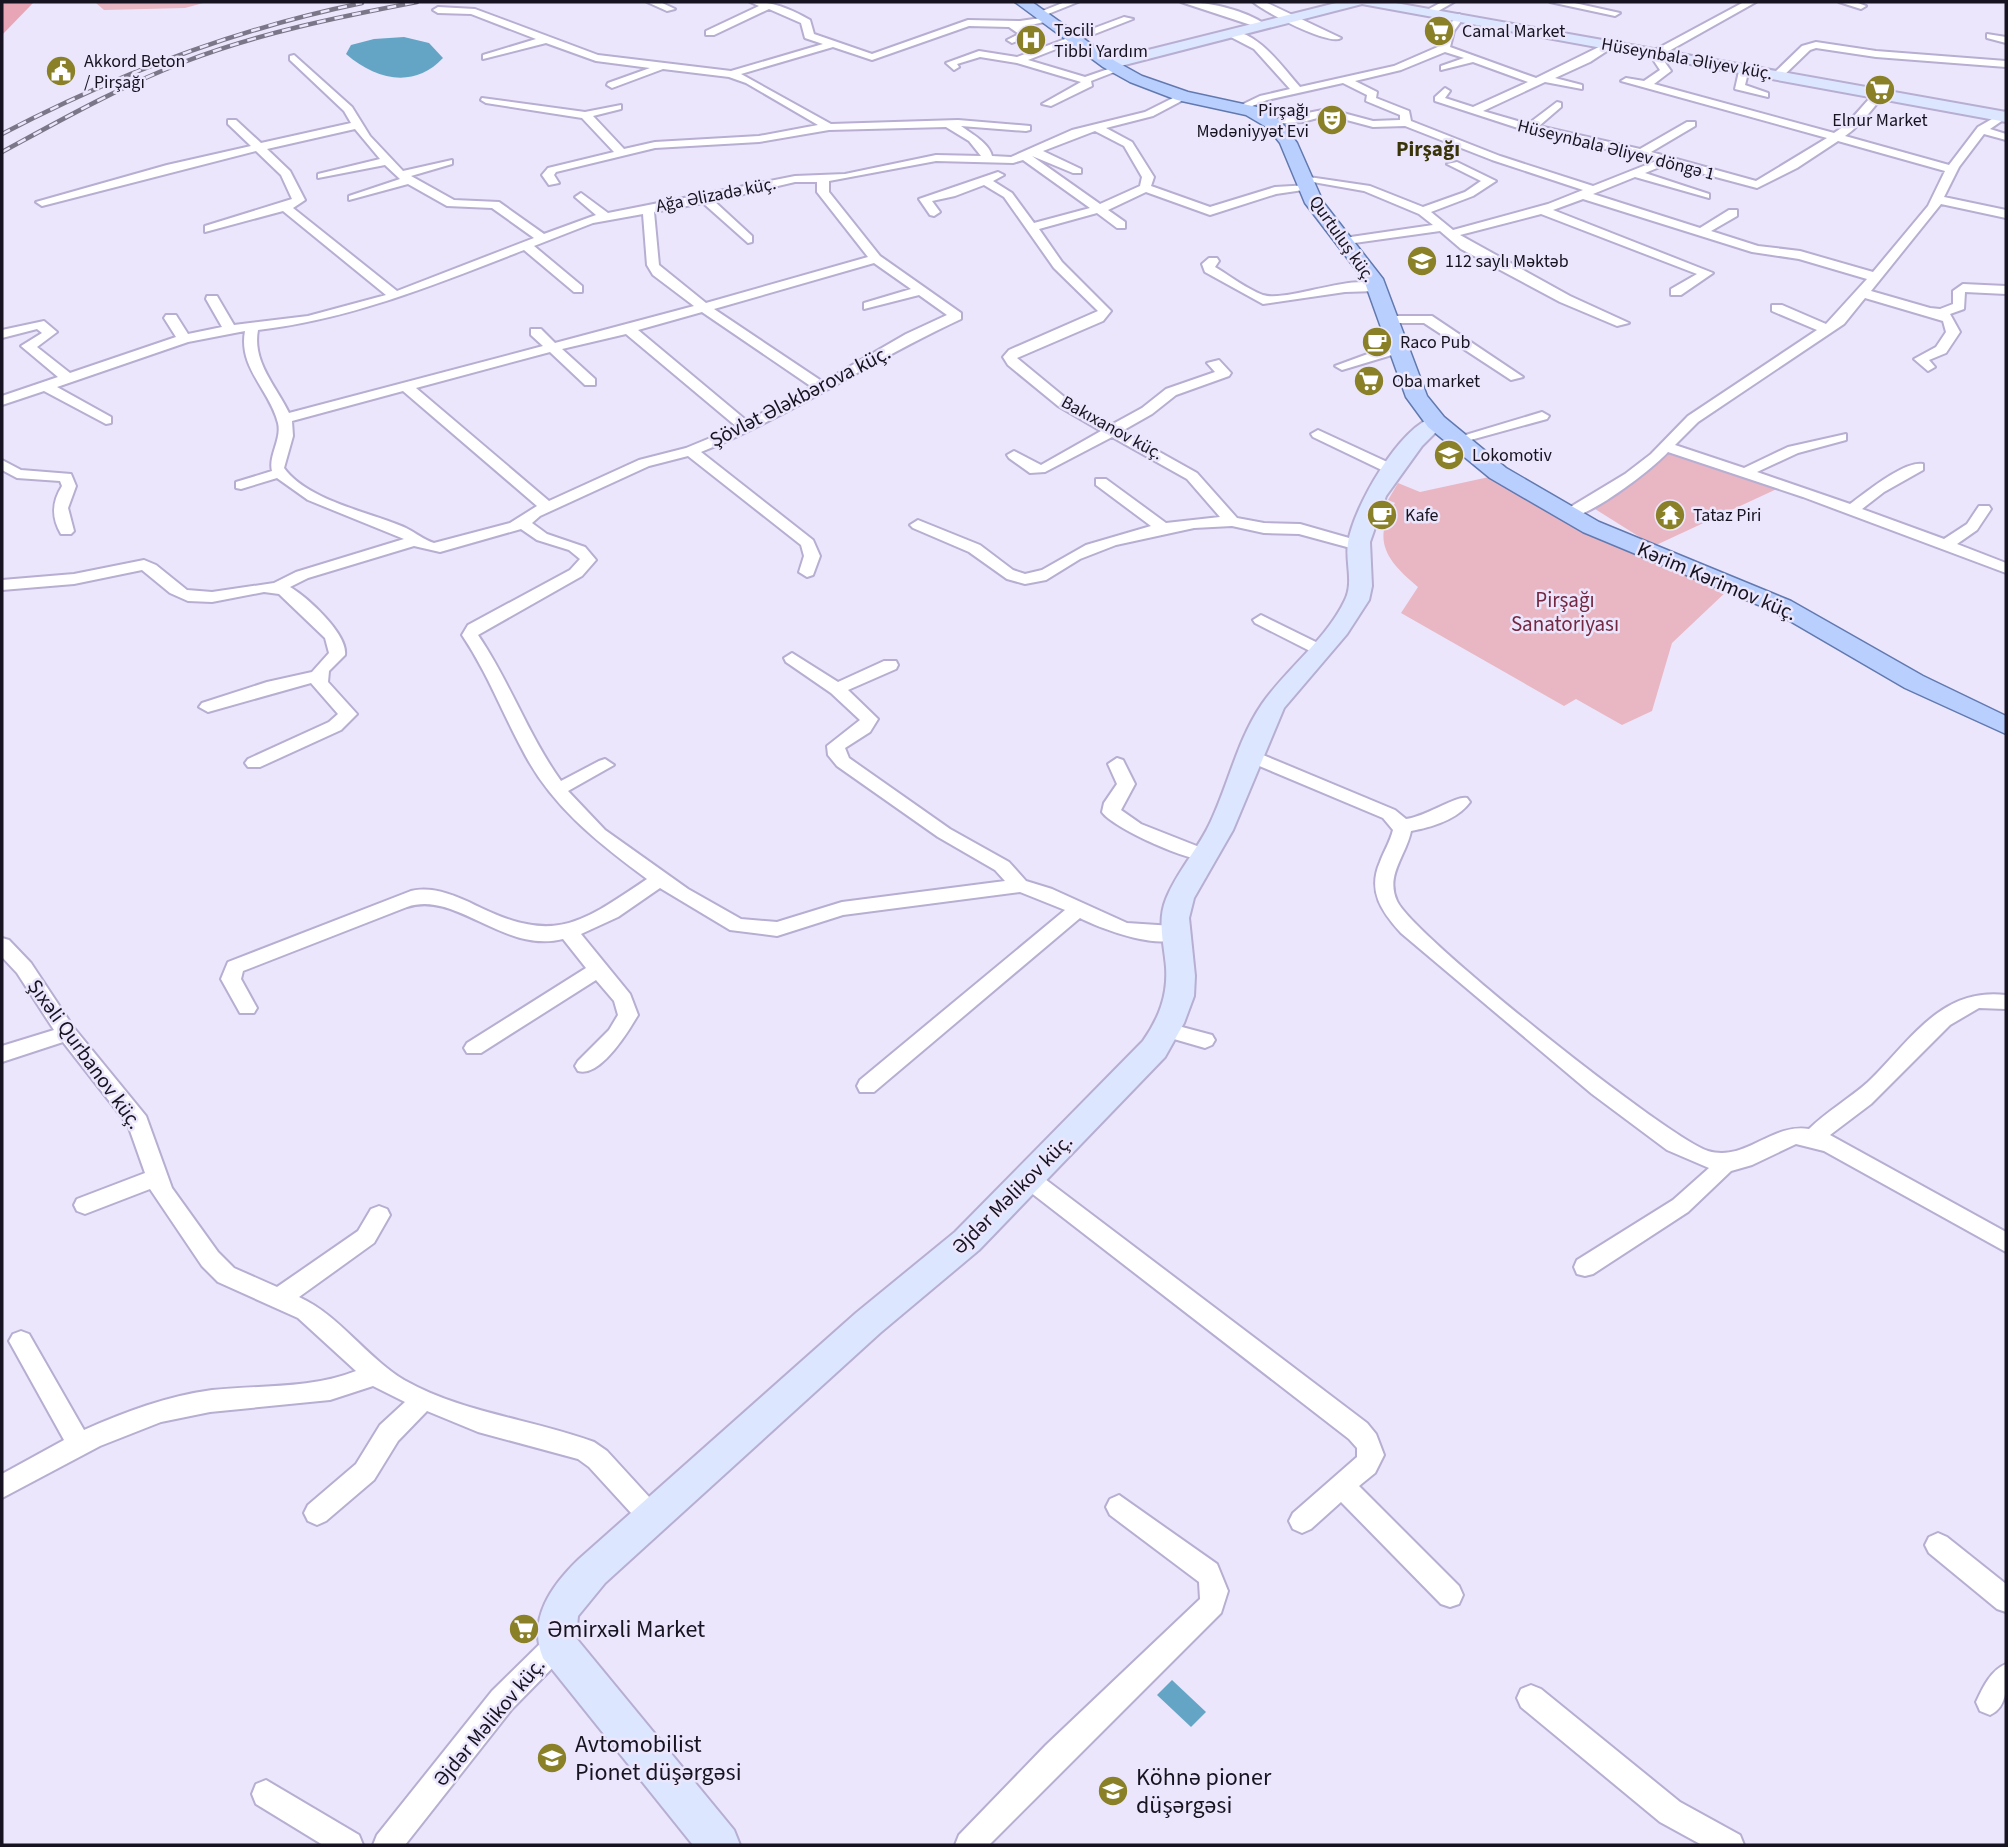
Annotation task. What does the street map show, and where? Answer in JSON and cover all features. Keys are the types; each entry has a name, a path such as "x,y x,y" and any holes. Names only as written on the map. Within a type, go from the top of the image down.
{"main road":[{"path":"1022,2 1113,67 1183,96 1240,108 1271,121"},
{"name":"Qurtuluş küç.","path":"1271,121 1288,143 1304,183 1376,287 1413,389 1446,431"},
{"name":"Kərim Kərimov küç.","path":"1446,431 1514,484 1567,514 1782,606 1923,687 2006,726"}],"street":[{"path":"652,2 670,9"},
{"path":"755,2 801,19 808,24 809,36 863,55 877,57 960,25 985,22 1012,24 1044,17 1073,2"},
{"path":"1186,2 1225,11 1261,25"},
{"path":"1218,2 1225,6 1225,11"},
{"path":"1258,2 1289,19 1336,38"},
{"path":"954,67 951,63 979,54 1018,60 1085,80 1113,67 1231,33 1356,2"},
{"name":"Hüseynbala Əliyev küç.","path":"1368,2 2004,116"},
{"path":"1430,12 1449,2"},
{"path":"1555,2 1615,13"},
{"path":"1646,85 1666,71 1658,61 1660,53 1751,2"},
{"path":"1844,2 1861,6"},
{"path":"710,33 768,6"},
{"path":"438,10 472,11 596,58 672,63 731,74 750,81 829,127"},
{"path":"1445,48 1449,31 1459,18"},
{"path":"1018,60 1074,38 1106,30 1128,19"},
{"path":"1012,24 1027,35 1012,40"},
{"path":"1106,30 1118,34"},
{"path":"1231,33 1258,47 1297,90"},
{"path":"1991,36 2006,40"},
{"path":"487,57 547,39"},
{"path":"731,74 833,44"},
{"name":"Hüseynbala Əliyev döngə 1","path":"1473,111 1586,60 1611,45"},
{"path":"1778,75 1806,48 1816,45 1876,54 2006,64"},
{"path":"1240,108 1297,90 1397,68 1445,48 1537,80 1578,87"},
{"path":"294,58 348,109 357,125 405,178 451,203 495,205 541,237"},
{"path":"1445,68 1472,59"},
{"path":"612,85 672,63"},
{"path":"1744,69 1739,87 1764,95"},
{"path":"1047,104 1088,84 1085,80"},
{"path":"1347,80 1373,94 1370,99 1405,113 1406,123"},
{"path":"1626,81 1951,169"},
{"path":"1446,92 1439,99 1473,111"},
{"name":"Hüseynbala Əliyev döngə 1","path":"1473,111 1757,185 1835,139 1859,120 1862,111 1880,94"},
{"path":"934,212 925,199 987,182 1015,166 1024,155 1076,131 1149,114 1183,96"},
{"path":"486,100 585,115 617,107"},
{"path":"1531,127 1558,105"},
{"path":"1271,121 1303,119 1328,112 1373,124 1406,123 1588,193 1701,232 1756,249 1800,255 1875,276"},
{"path":"585,115 621,152"},
{"path":"1567,514 1613,489 1650,461 1693,419 1846,314 1920,225 1963,150 2004,116"},
{"path":"209,229 285,207 299,200 291,180 232,122"},
{"path":"949,124 981,146 987,153 986,158"},
{"path":"553,183 548,175 552,170 621,152 680,141 759,139 829,127 949,124 1026,128"},
{"path":"1642,153 1691,124"},
{"path":"42,202 122,179 357,125"},
{"path":"1096,127 1128,144 1148,177 1145,188"},
{"path":"1985,131 2006,137"},
{"path":"1024,155 1077,171"},
{"path":"1024,155 1074,194 1121,225"},
{"name":"Ağa Əlizadə küç.","path":"2,401 184,340 230,329 309,320 395,296 541,237 604,216 705,200 795,179 845,177 936,158 1024,155"},
{"path":"1344,242 1448,231 1542,210 1667,160"},
{"path":"322,176 388,161"},
{"path":"353,198 448,162"},
{"path":"1423,211 1469,194 1490,181 1453,164"},
{"path":"1634,173 1705,196"},
{"name":"Şövlət Ələkbərova küç.","path":"418,540 439,548 518,524 547,507 644,463 691,451 746,427 823,388 911,337 956,316 876,259 823,192 823,178"},
{"name":"Bakıxanov küç.","path":"987,182 1008,195 1034,227 1058,265 1105,311 1098,318 1014,353 1011,359 1063,403 1185,471 1232,521"},
{"path":"1034,227 1100,209 1145,188 1210,211 1304,183 1366,188 1423,211 1475,251 1622,323"},
{"path":"581,197 604,216"},
{"path":"1936,199 2006,214"},
{"path":"705,200 748,239"},
{"path":"285,207 395,296"},
{"path":"647,208 651,220 651,264 667,280 704,307 823,388"},
{"path":"1542,210 1721,277"},
{"path":"1701,232 1733,213"},
{"path":"524,244 578,289"},
{"path":"284,419 629,329 876,259"},
{"path":"1213,261 1208,264 1209,268 1263,300 1345,288 1376,287"},
{"path":"1676,292 1707,273"},
{"path":"1517,290 1539,284"},
{"path":"1941,313 1959,306 1959,291 1963,288 2006,290"},
{"path":"869,306 919,291"},
{"path":"1863,293 1941,313 1949,319 1953,332 1941,349 1921,359 1928,367"},
{"path":"212,299 230,329"},
{"path":"1777,309 1827,329"},
{"path":"171,318 184,340"},
{"path":"1387,320 1427,319 1516,377"},
{"path":"2,334 40,324 50,332 28,346 69,379"},
{"path":"252,327 249,344 254,362 284,419 286,437 277,468 279,473 321,500 418,540"},
{"path":"629,329 725,413 746,427"},
{"path":"536,332 590,382"},
{"path":"1342,366 1384,352 1398,351"},
{"path":"1014,455 1030,468 1040,470 1113,431 1171,393 1224,373 1214,363"},
{"path":"2,386 16,397"},
{"path":"47,387 106,420"},
{"path":"407,387 547,507"},
{"path":"1446,431 1542,416"},
{"name":"Əjdər Məlikov küç.","path":"387,1845 511,1690 558,1645 555,1629 558,1611 570,1592 869,1323 967,1241 1154,1049 1175,1012 1181,976 1173,933 1174,916 1180,898 1225,820 1272,708 1320,650 1358,597 1361,575 1358,545 1366,514 1393,471 1425,429 1446,431"},
{"path":"1318,434 1393,471"},
{"path":"1744,473 1793,450 1841,437"},
{"path":"1664,446 1852,510 2006,568"},
{"path":"691,451 709,468 808,543 812,556 807,572"},
{"path":"631,453 644,463"},
{"path":"2,464 17,474 66,477 69,486 60,503 59,513 66,531"},
{"path":"1852,510 1879,489 1918,467"},
{"path":"241,485 279,473"},
{"path":"1101,482 1164,529"},
{"path":"1946,545 1972,527 1984,509"},
{"path":"918,525 970,547 1012,576 1031,579 1050,573 1081,554 1164,529 1232,521 1264,528 1300,529 1358,545"},
{"path":"518,524 585,553 585,566 485,621 474,628 470,635 503,687 519,730 557,790 584,821 660,879 707,910 737,925 759,930 795,926 842,909 1020,886 1037,890 1132,932 1173,933"},
{"path":"2,585 57,587 144,565 153,568 176,591 191,597 276,588 302,575 418,540"},
{"path":"208,707 273,686 319,676 337,655 337,643 293,597 276,588"},
{"path":"1261,620 1320,650"},
{"path":"792,658 837,688 869,719 864,728 836,746 837,755 944,833 1002,866 1020,886"},
{"path":"837,688 890,665"},
{"path":"254,763 343,721 348,713 346,709 323,690 319,676"},
{"path":"1251,756 1364,801 1389,814 1402,826 1402,836 1384,872 1382,888 1398,918 1416,938 1616,1101 1688,1152 1725,1163 1742,1161 1797,1136 1813,1138 1832,1145 2006,1243"},
{"path":"1117,764 1126,784 1113,803 1111,812 1135,828 1205,856"},
{"path":"557,790 605,765"},
{"path":"1402,826 1422,824 1444,816 1461,802"},
{"path":"247,1009 231,979 231,972 235,967 418,897 444,898 522,932 568,932 594,922 660,879"},
{"path":"867,1086 1078,910"},
{"path":"568,932 623,999 628,1015 616,1035 585,1066"},
{"name":"Şıxəli Qurbanov küç.","path":"2,945 24,968 67,1033 138,1122 156,1178 173,1209 210,1259 226,1275 281,1297 306,1311 375,1374 423,1400 478,1422 585,1450 652,1518"},
{"path":"474,1048 599,969"},
{"path":"1813,1138 1830,1121 1865,1097 1930,1031 1958,1010 1976,1001 2006,1002"},
{"path":"1167,1030 1205,1040"},
{"path":"2,1054 67,1033"},
{"path":"1585,1267 1698,1193 1716,1178 1725,1163"},
{"path":"85,1205 156,1178"},
{"path":"1029,1179 1358,1431 1372,1455 1366,1465 1302,1521"},
{"path":"281,1297 366,1237 379,1215"},
{"path":"21,1341 78,1443"},
{"path":"2,1487 78,1443 114,1426 158,1411 190,1404 336,1390 375,1374"},
{"path":"317,1513 365,1472 389,1433 423,1400"},
{"path":"1341,1485 1450,1595"},
{"path":"969,1845 1056,1755 1209,1609 1215,1599 1216,1587 1208,1573 1119,1507"},
{"path":"1938,1545 2006,1600"},
{"path":"558,1645 719,1845"},
{"path":"1990,1702 2006,1677"},
{"path":"1531,1698 1670,1812 1730,1845"},
{"path":"266,1794 349,1845"}],"green space":[{"path":"207,2 185,8 104,10 96,3"},
{"path":"1671,452 1781,487 1654,546 1595,509 1598,504"},
{"name":"Pirşağı Sanatoriyası","path":"1489,477 1575,526 1728,590 1672,643 1652,711 1622,725 1576,699 1564,706 1401,613 1418,587 1398,568 1386,550 1384,528 1395,503 1388,500 1398,483 1420,492"}],"shaded area":[{"path":"2,2 34,2 2,35"}],"water":[{"path":"404,37 429,43 443,58 420,74 395,77 370,70 346,54 351,45 374,39"},
{"path":"1172,1680 1206,1712 1191,1727 1157,1695"}],"railway":[{"path":"2,152 114,93 161,71 212,52 299,27 417,2"},
{"path":"2,134 89,92 178,56 268,26 362,3"}],"place":[{"name":"Camal Market","path":"1439,31"},
{"name":"Təcili Tibbi Yardım","path":"1031,40"},
{"name":"Akkord Beton / Pirşağı","path":"61,71"},
{"name":"Elnur Market","path":"1880,90"},
{"name":"Pirşağı Mədəniyyət Evi","path":"1332,120"},
{"name":"112 saylı Məktəb","path":"1422,261"},
{"name":"Raco Pub","path":"1377,342"},
{"name":"Oba market","path":"1369,381"},
{"name":"Lokomotiv","path":"1449,455"},
{"name":"Kafe","path":"1382,515"},
{"name":"Tataz Piri","path":"1670,515"},
{"name":"Əmirxəli Market","path":"524,1629"},
{"name":"Avtomobilist Pionet düşərgəsi","path":"552,1758"},
{"name":"Köhnə pioner düşərgəsi","path":"1113,1791"}],"district":[{"name":"Pirşağı","path":"1428,149"}]}
